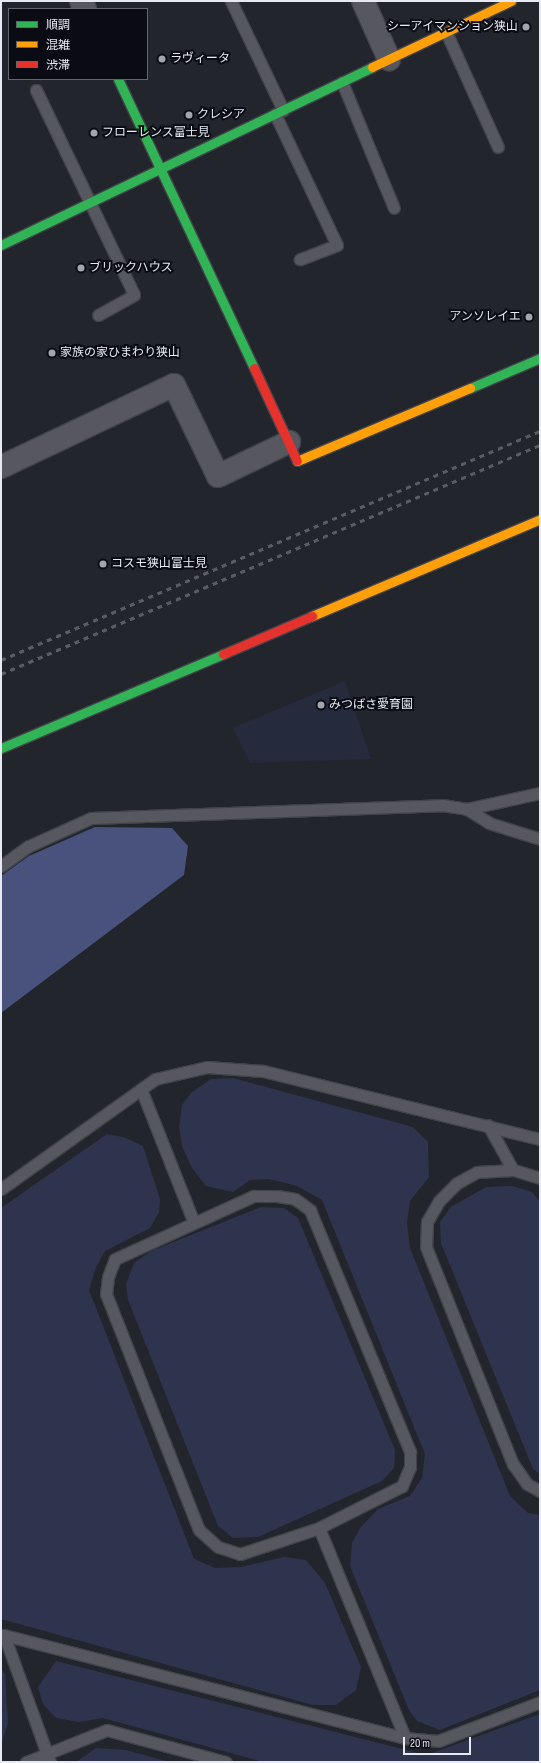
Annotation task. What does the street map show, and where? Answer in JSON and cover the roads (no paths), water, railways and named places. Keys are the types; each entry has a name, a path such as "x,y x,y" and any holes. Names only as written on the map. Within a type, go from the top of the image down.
{"street":[{"path":"363,1 390,59"},
{"path":"1,245 446,32 493,5 511,1"},
{"path":"118,80 298,462 540,358"},
{"path":"1,467 174,385 218,476 289,442"},
{"path":"1,748 540,519"}],"lane":[{"path":"231,1 337,245 300,259"},
{"path":"446,32 498,148"},
{"path":"342,82 394,208"},
{"path":"36,90 91,202 134,295 98,315"},
{"path":"1,866 29,846 91,818 442,805 468,809 540,793"},
{"path":"468,809 489,823 540,839"},
{"path":"1,1189 155,1079 207,1067 263,1071 540,1139"},
{"path":"141,1089 194,1223"},
{"path":"488,1125 513,1170"},
{"path":"540,1178 513,1170 477,1172 456,1183 439,1201 427,1222 426,1246 513,1464 527,1484 540,1491"},
{"path":"253,1196 277,1196 295,1199 310,1210 410,1452 410,1467 402,1486 319,1528 240,1554 218,1547 199,1530 106,1294 108,1277 115,1259 194,1223 253,1196"},
{"path":"319,1528 405,1738"},
{"path":"48,1758 4,1634 405,1738 438,1742 540,1702"},
{"path":"26,1762 48,1758 107,1730 226,1762"}],"railway":[{"path":"1,660 540,431"},
{"path":"1,674 540,445"}],"place":[{"name":"シーアイマンション狭山","path":"526,27"},
{"name":"ラヴィータ","path":"162,59"},
{"name":"クレシア","path":"189,115"},
{"name":"フローレンス富士見","path":"94,133"},
{"name":"ブリックハウス","path":"81,268"},
{"name":"アンソレイエ","path":"529,317"},
{"name":"家族の家ひまわり狭山","path":"52,353"},
{"name":"コスモ狭山富士見","path":"103,564"},
{"name":"みつばさ愛育園","path":"321,705"}]}
